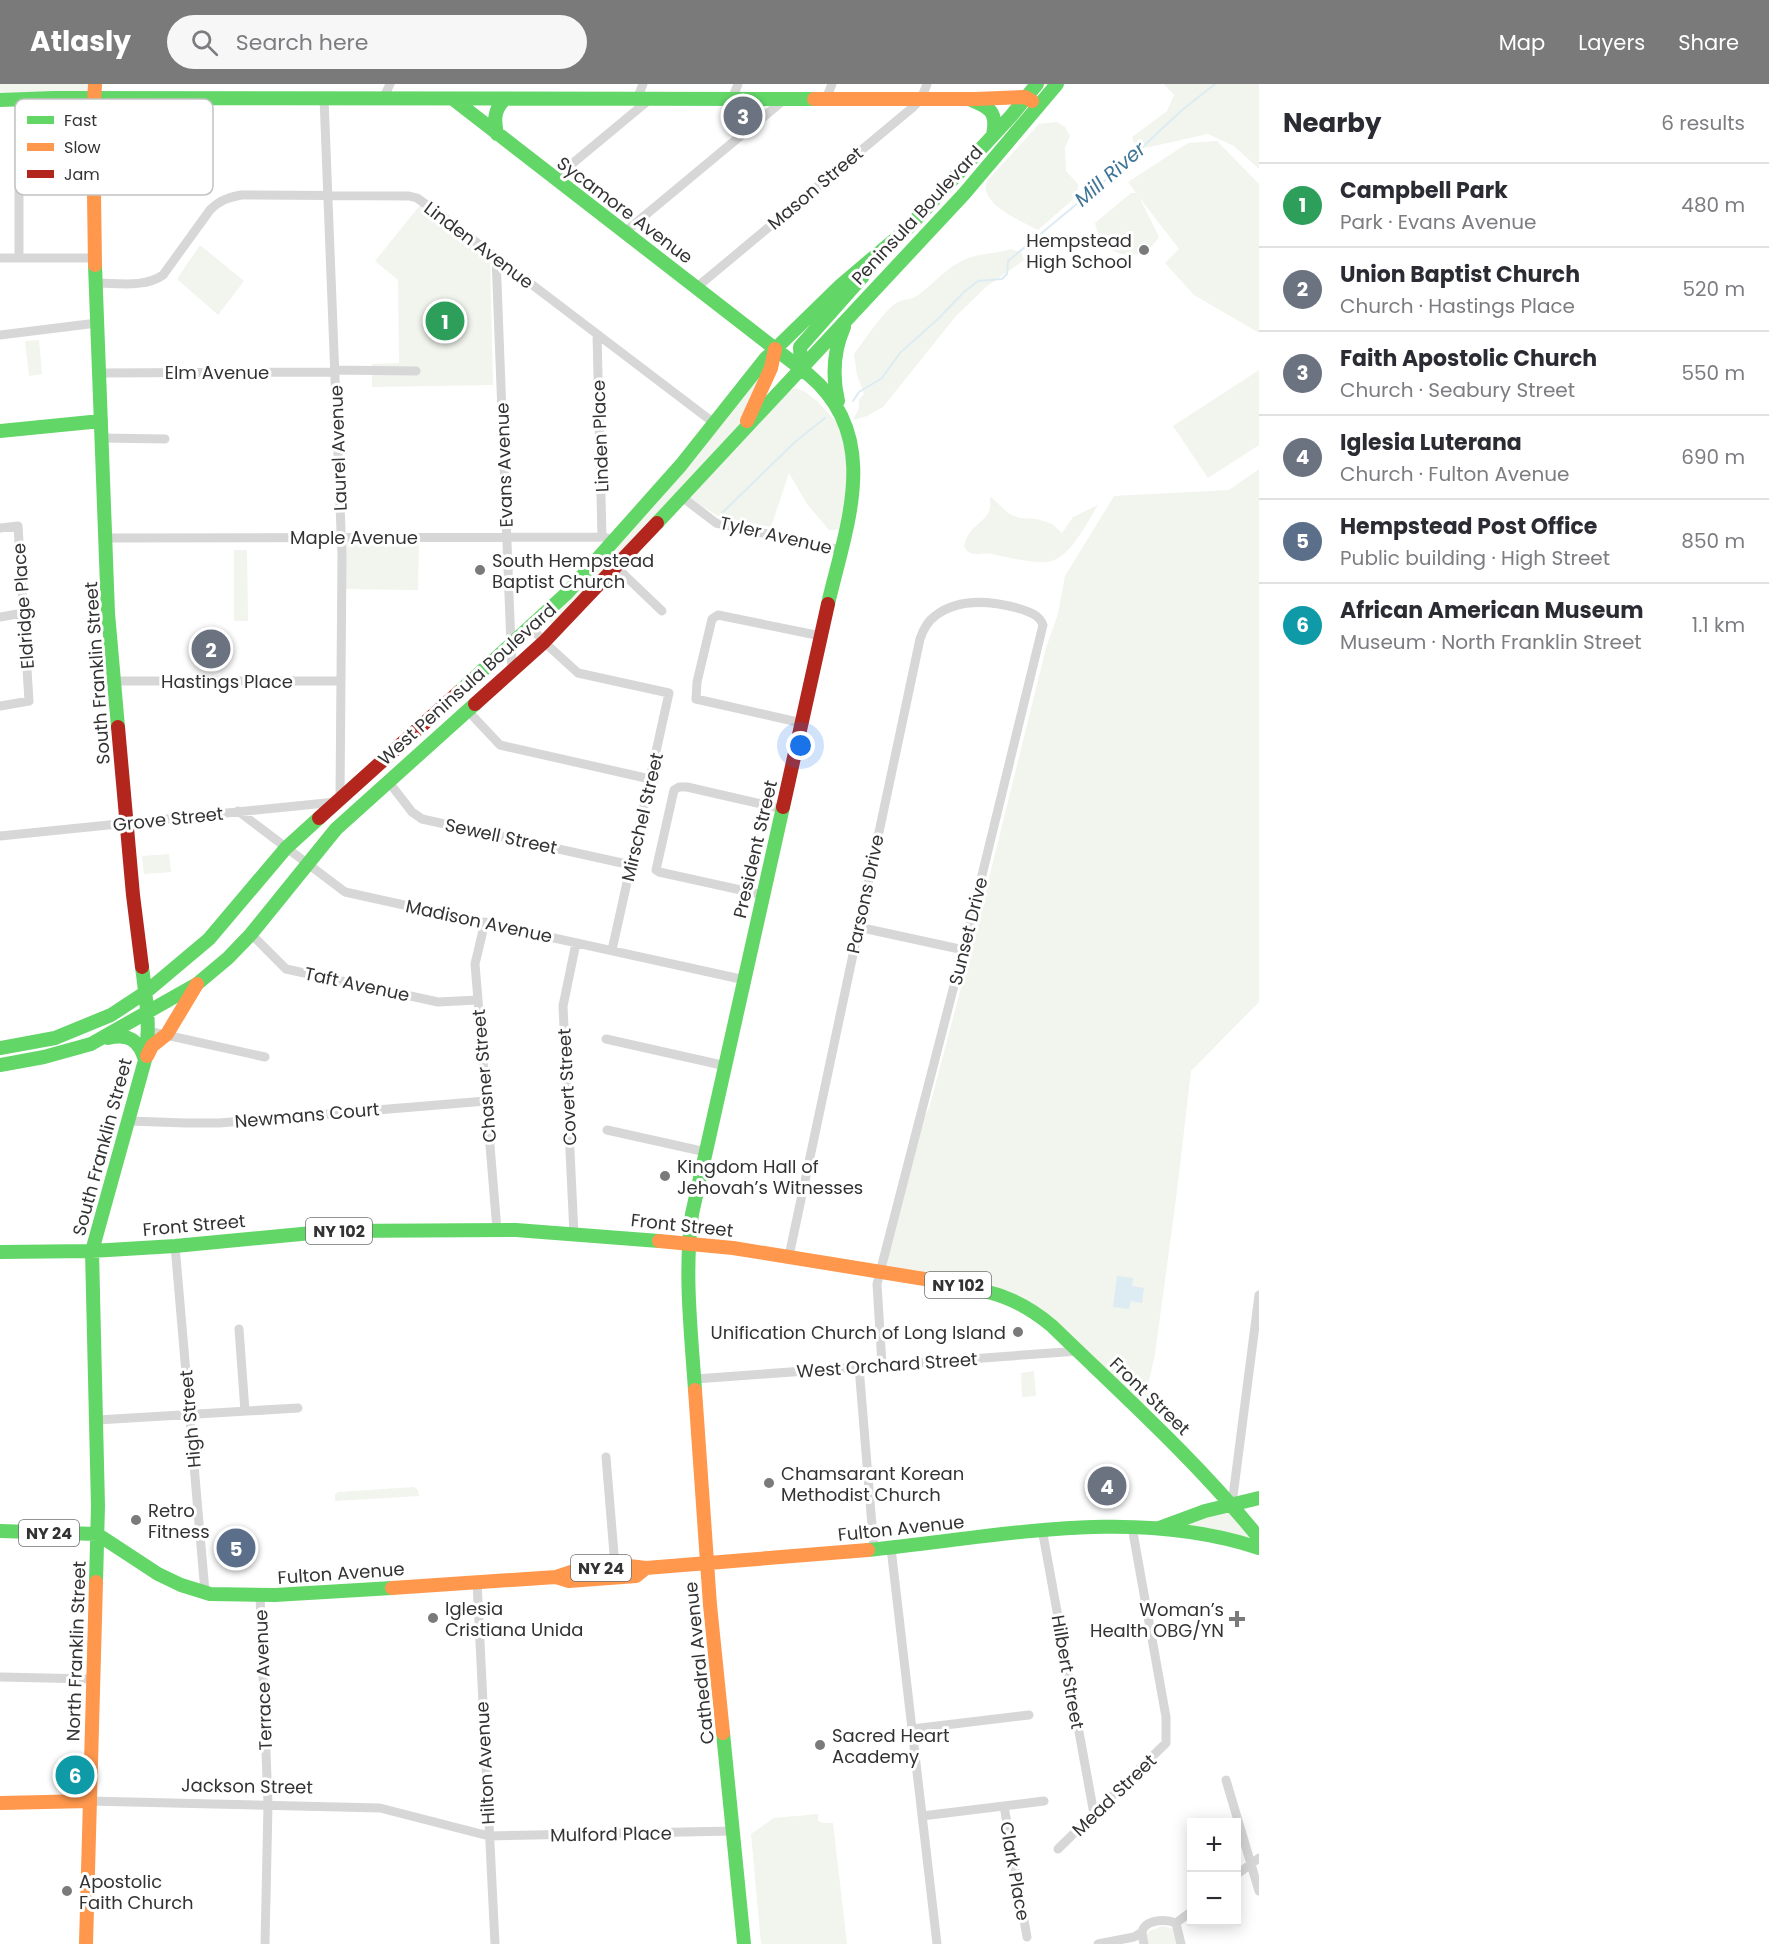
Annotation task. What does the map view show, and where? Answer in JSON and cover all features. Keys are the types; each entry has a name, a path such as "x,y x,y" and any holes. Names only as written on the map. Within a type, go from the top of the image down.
{"main road":[{"name":"South Franklin Street","path":"94,98 95,84"},
{"name":"Peninsula Boulevard","path":"775,349 841,285 906,230 1036,84"},
{"name":"Peninsula Boulevard","path":"801,369 964,194 1057,84"},
{"path":"19,99 504,100 1025,97 1040,105"},
{"path":"0,100 15,99"},
{"name":"Sycamore Avenue","path":"453,99 775,349"},
{"path":"969,99 986,106 996,117 992,136"},
{"path":"497,134 494,113 497,106 504,100"},
{"name":"South Franklin Street","path":"92,1251 144,1060 148,1030 146,992 133,895 108,613 94,195"},
{"path":"801,369 800,347 861,279 871,260"},
{"path":"841,412 833,385 833,366 836,342 849,317"},
{"path":"746,427 750,412 774,361 775,349"},
{"name":"President Street","path":"688,1243 692,1214 850,513 855,476 848,427 841,412 829,393 775,349"},
{"name":"West Peninsula Boulevard","path":"146,992 209,939 286,848 567,593 609,539 681,465 775,349"},
{"name":"West Peninsula Boulevard","path":"148,1013 197,984 228,958 273,908 336,829 544,642 801,369"},
{"path":"0,431 101,421"},
{"path":"144,1060 152,1046 166,1034 197,984"},
{"path":"0,1048 44,1041 69,1034 111,1015 146,992"},
{"path":"91,1044 148,1013"},
{"path":"0,1065 44,1057 117,1035 129,1037 137,1042 144,1060"},
{"name":"Front Street","path":"0,1252 92,1251 175,1246 333,1231 497,1230 688,1243 789,1256 990,1291 1034,1311 1052,1326 1190,1460 1232,1504 1259,1538"},
{"name":"Cathedral Avenue","path":"688,1243 688,1288 707,1564 744,1944"},
{"name":"North Franklin Street","path":"86,1944 98,1534 92,1251"},
{"path":"1159,1528 1205,1511 1259,1498"},
{"name":"Fulton Avenue","path":"556,1577 567,1571 615,1566 634,1565 646,1568 874,1550 1077,1526 1159,1528"},
{"name":"NY 24","path":"1159,1528 1209,1534 1259,1548"},
{"name":"NY 24","path":"0,1531 98,1534"},
{"name":"Fulton Avenue","path":"98,1534 158,1574 205,1592 224,1595 260,1596 556,1577 569,1581 636,1576 646,1568"},
{"name":"Jackson Street","path":"0,1803 89,1801"}],"street":[{"path":"383,99 390,84"},
{"path":"555,178 643,99 643,84"},
{"path":"732,99 738,84"},
{"path":"826,99 832,84"},
{"name":"Mason Street","path":"697,287 921,99 927,84"},
{"name":"Laurel Avenue","path":"324,98 341,537 338,800"},
{"path":"625,232 785,99"},
{"path":"20,195 20,258"},
{"name":"Linden Avenue","path":"96,283 138,283 159,278 210,210 225,198 241,195 399,195 417,198 714,423"},
{"name":"Evans Avenue","path":"496,257 512,672"},
{"path":"0,258 95,258"},
{"path":"0,335 97,323"},
{"name":"Linden Place","path":"597,334 609,539"},
{"name":"Elm Avenue","path":"99,373 416,371"},
{"path":"102,438 165,439"},
{"name":"Tyler Avenue","path":"682,497 716,523 841,550"},
{"name":"Eldridge Place","path":"0,706 29,701 18,526 5,528"},
{"name":"Maple Avenue","path":"106,538 609,539"},
{"path":"615,566 662,611"},
{"name":"Parsons Drive","path":"789,1256 923,629 934,617 946,609 964,604 992,603 1013,607"},
{"name":"Sunset Drive","path":"882,1365 877,1284 964,950 1043,625 1042,621 1030,612 1013,607"},
{"path":"0,616 23,613"},
{"path":"802,723 696,699 697,682 712,619 718,615 821,636"},
{"path":"531,627 544,642"},
{"name":"Mirschel Street","path":"544,642 578,673 669,693 612,950"},
{"name":"Hastings Place","path":"114,681 341,681"},
{"path":"468,711 500,746 650,779"},
{"name":"Sewell Street","path":"387,781 412,812 422,819 631,865"},
{"path":"764,894 664,874 656,870 674,790 679,787 783,809"},
{"name":"Grove Street","path":"0,836 338,800"},
{"name":"Madison Avenue","path":"238,811 345,892 744,980"},
{"name":"Chasner Street","path":"484,922 475,964 497,1230"},
{"path":"858,927 964,950"},
{"name":"Taft Avenue","path":"251,934 286,969 438,1002 478,1000"},
{"name":"Covert Street","path":"574,1234 563,1006 576,943"},
{"path":"148,1030 265,1058"},
{"path":"606,1039 726,1066"},
{"name":"Newmans Court","path":"128,1121 219,1123 486,1101"},
{"path":"607,1130 706,1152"},
{"name":"High Street","path":"175,1246 205,1592"},
{"path":"1232,1504 1259,1295"},
{"path":"239,1329 245,1411"},
{"name":"West Orchard Street","path":"695,1379 1079,1351"},
{"path":"859,1367 874,1550"},
{"path":"97,1420 298,1408"},
{"path":"606,1457 615,1566"},
{"name":"Mead Street","path":"1058,1849 1166,1743 1164,1706 1132,1527"},
{"name":"Hilbert Street","path":"1042,1529 1094,1814"},
{"path":"891,1548 937,1944"},
{"name":"Hilton Avenue","path":"477,1582 495,1944"},
{"name":"Terrace Avenue","path":"260,1596 268,1804 265,1944"},
{"path":"0,1677 93,1679"},
{"path":"912,1729 1029,1715"},
{"path":"1226,1780 1259,1891"},
{"name":"Jackson Street","path":"89,1801 380,1808 489,1836"},
{"path":"922,1816 1044,1801"},
{"name":"Clark Place","path":"1004,1806 1027,1937"},
{"name":"Mulford Place","path":"489,1836 734,1831"},
{"path":"1240,1872 1259,1858"},
{"path":"1176,1923 1187,1914"},
{"path":"1098,1944 1134,1937 1152,1923 1167,1920 1176,1923"},
{"path":"1176,1923 1181,1944"},
{"path":"1142,1932 1144,1944"}],"shaded area":[{"path":"0,84 95,84 94,98 0,100"},
{"path":"1164,84 1259,84 1259,169 1234,146 1208,134 1136,150 1132,137 1167,111 1174,95"},
{"path":"1057,122 1065,127 1070,136 1065,148 1066,171 1078,184 1077,196 1038,230 1016,219 993,203 988,197 986,186 987,181 1039,124"},
{"path":"1217,141 1259,184 1259,333 1194,295 1165,263 1179,249 1139,197 1159,237 1145,251 1133,255 1115,252 1101,240 1095,223 1131,193 1136,193 1128,182 1188,143"},
{"path":"421,204 490,259 493,385 372,387 372,364 399,363 398,280 375,261"},
{"path":"200,245 244,281 218,315 177,279"},
{"path":"1011,249 1022,253 1024,260 986,287 956,316 883,407 867,416 853,420 859,408 859,400 864,394 857,375 854,354 885,313 898,302 917,296 946,271 966,259"},
{"path":"39,340 42,374 29,376 25,341"},
{"path":"766,366 741,423 552,625 549,621 575,594"},
{"path":"1259,370 1259,445 1208,478 1173,426"},
{"path":"795,388 804,391 817,401 846,432 853,469 841,526 835,530 829,530 807,504 789,473 771,527 718,516 687,497 788,391"},
{"path":"1259,469 1259,1002 1191,1071 1155,1354 1142,1412 1038,1311 884,1269 975,935 1046,648 1058,614 1065,576 1114,496 1229,490"},
{"path":"990,496 1009,514 1052,524 1062,533 1073,517 1098,505 1066,552 1052,561 1038,562 992,554 972,554 966,550 964,546 969,533 989,511"},
{"path":"343,538 419,539 418,590 343,589"},
{"path":"234,550 247,550 248,621 234,621"},
{"path":"169,854 171,872 144,874 142,856"},
{"path":"1117,1276 1133,1278 1132,1286 1144,1288 1142,1303 1131,1301 1129,1309 1113,1307"},
{"path":"1034,1371 1036,1396 1022,1397 1021,1373"},
{"path":"414,1487 418,1490 419,1496 335,1501 335,1495 338,1492"},
{"path":"1229,1508 1255,1542 1181,1525"},
{"path":"818,1814 818,1821 833,1823 847,1944 761,1944 751,1834 774,1818"},
{"path":"1163,1926 1174,1929 1177,1944 1148,1944 1146,1937 1149,1931"}],"waterway":[{"name":"Mill River","path":"853,401 859,392 882,378 900,353 964,292 978,281 1002,279 1007,274 1008,261 1120,168 1181,111 1215,84"},
{"path":"722,513 795,442 825,418"}],"traffic: fast":[{"path":"459,692 567,593 681,465 765,359 841,285 906,230 1011,116 1037,84"},
{"path":"657,523 964,194 1057,84"},
{"path":"0,100 15,99"},
{"path":"27,99 814,99"},
{"path":"453,99 809,375 832,399 846,426 852,454 853,484 843,544 828,604"},
{"path":"969,99 987,108 993,115 993,135"},
{"path":"497,134 496,116 504,100"},
{"path":"95,265 108,613 118,727"},
{"path":"801,369 800,347 863,276"},
{"path":"838,401 835,364 844,327"},
{"path":"0,431 101,421"},
{"path":"0,1065 44,1057 91,1044 197,984 228,958 251,934 336,829 475,704"},
{"path":"695,1390 688,1280 692,1214 783,807"},
{"path":"0,1048 55,1038 111,1015 146,992 209,939 286,848 319,818"},
{"path":"96,1582 98,1506 92,1251 145,1060 148,1025 142,967"},
{"path":"108,1038 127,1037 140,1047 145,1060"},
{"path":"0,1252 92,1251 175,1246 333,1231 516,1230 659,1241"},
{"path":"937,1281 984,1291 1011,1300 1024,1306 1052,1326 1185,1455 1259,1538"},
{"path":"1159,1528 1205,1511 1259,1498"},
{"path":"868,1550 1065,1528 1114,1527 1162,1529 1211,1535 1259,1548"},
{"path":"0,1531 97,1534 158,1574 181,1585 210,1594 275,1595 392,1588"},
{"path":"723,1733 744,1944"}],"traffic: slow":[{"path":"94,99 95,84"},
{"path":"814,99 1025,97 1032,101"},
{"path":"94,195 95,265"},
{"path":"747,421 771,368 775,349"},
{"path":"147,1056 152,1046 167,1034 197,984"},
{"path":"659,1241 733,1248 937,1281"},
{"path":"695,1390 710,1605 723,1733"},
{"path":"556,1577 600,1566 646,1568 868,1550"},
{"path":"392,1588 556,1577 569,1581 636,1576 646,1568"},
{"path":"86,1944 96,1582"},
{"path":"0,1803 89,1801"}],"traffic: jam":[{"path":"475,704 544,642 657,523"},
{"path":"783,807 828,604"},
{"path":"319,818 459,692"},
{"path":"118,727 142,967"}],"place":[{"name":"Faith Apostolic Church","path":"743,116"},
{"name":"Hempstead High School","path":"1144,250"},
{"name":"Campbell Park","path":"445,321"},
{"name":"South Hempstead Baptist Church","path":"480,570"},
{"name":"Union Baptist Church","path":"211,649"},
{"name":"Kingdom Hall of Jehovah’s Witnesses","path":"665,1176"},
{"name":"Unification Church of Long Island","path":"1018,1332"},
{"name":"Chamsarant Korean Methodist Church","path":"769,1483"},
{"name":"Iglesia Luterana","path":"1107,1486"},
{"name":"Retro Fitness","path":"136,1520"},
{"name":"Hempstead Post Office","path":"236,1548"},
{"name":"Iglesia Cristiana Unida","path":"433,1618"},
{"name":"Woman’s Health OBG/YN","path":"1237,1619"},
{"name":"Sacred Heart Academy","path":"820,1745"},
{"name":"African American Museum","path":"75,1775"},
{"name":"Apostolic Faith Church","path":"67,1891"}]}
